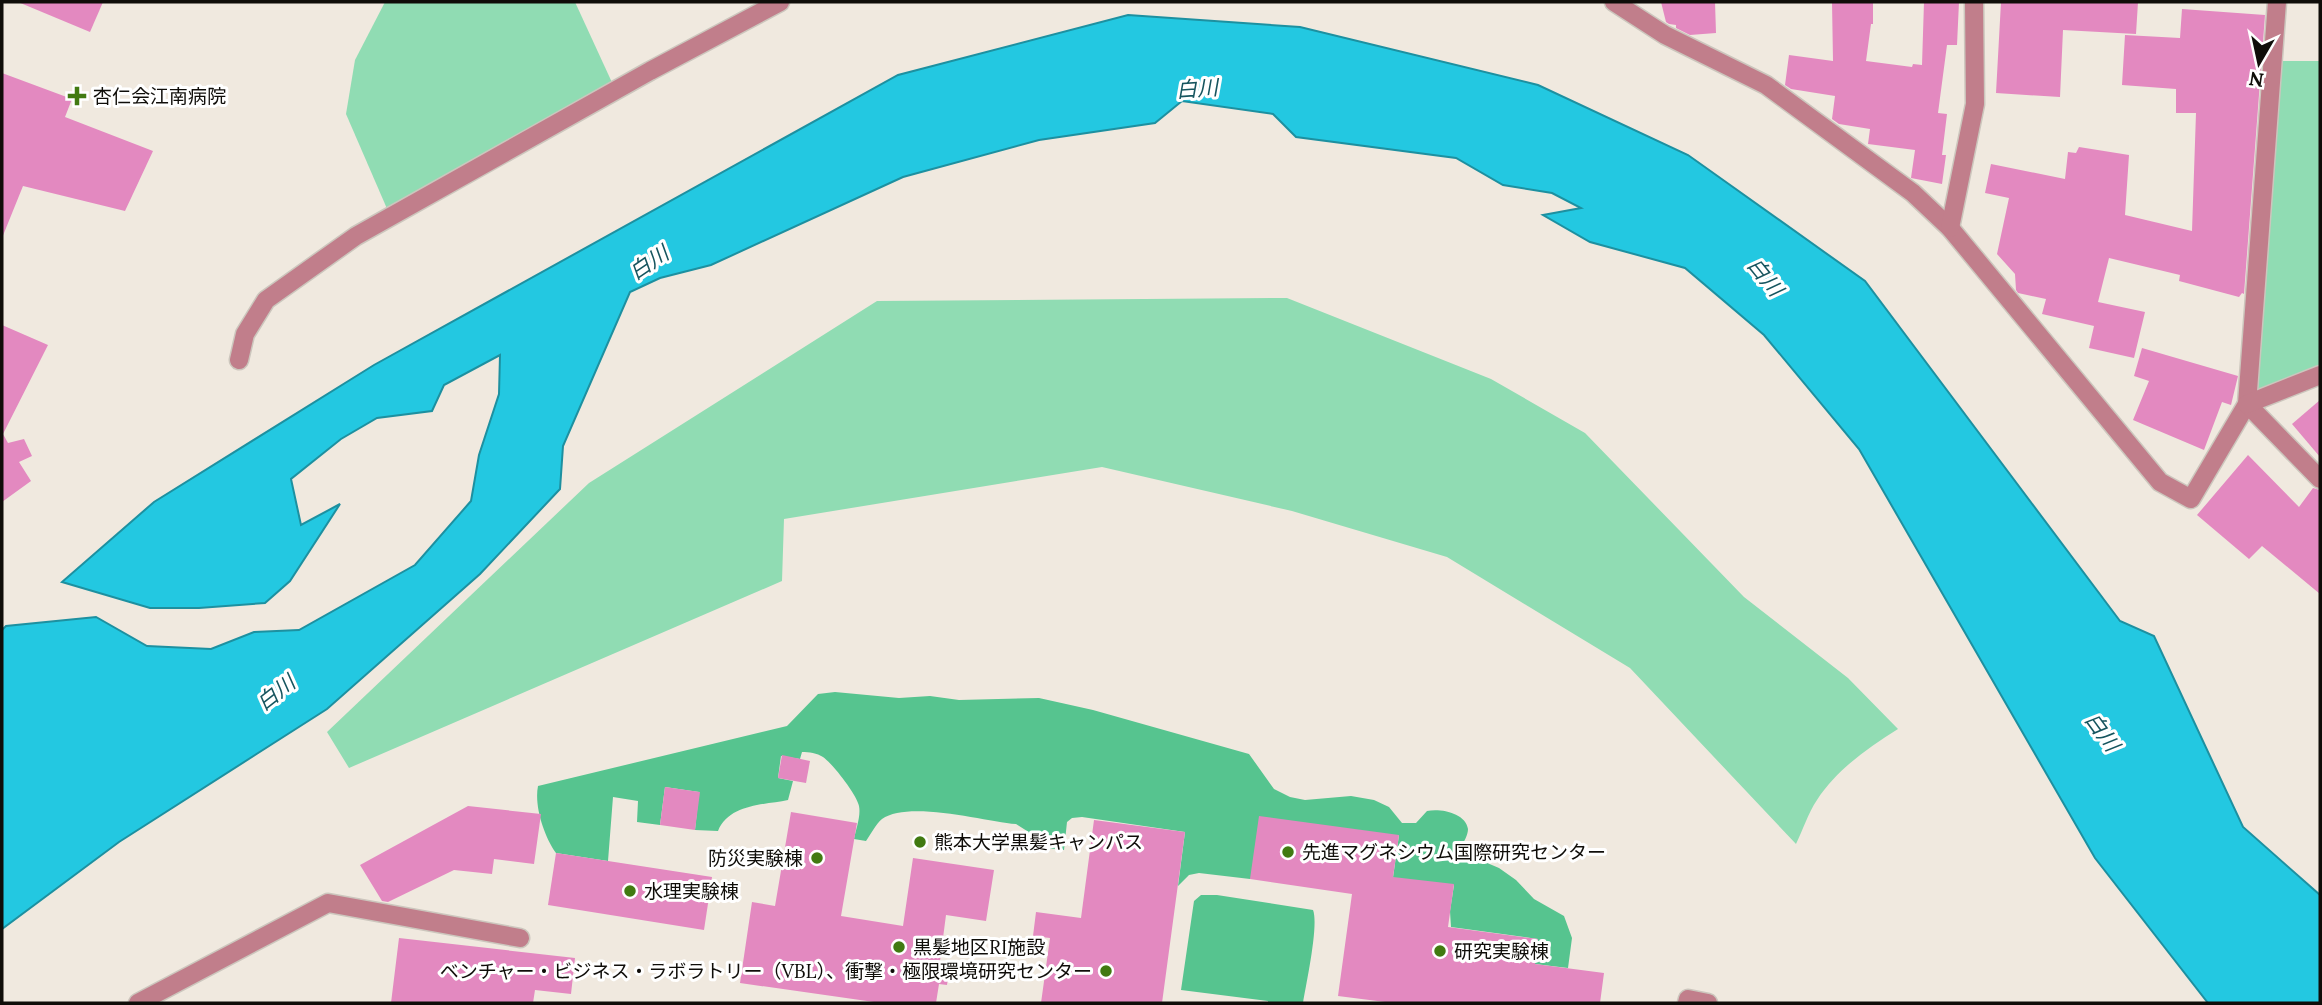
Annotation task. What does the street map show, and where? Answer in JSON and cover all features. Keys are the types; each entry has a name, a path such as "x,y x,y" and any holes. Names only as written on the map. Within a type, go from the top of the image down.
{"street":[{"path":"239,360 245,334 266,300 356,236 780,2"},
{"path":"1614,2 1665,35 1766,85 1913,193 1950,228 2160,482 2191,499 2247,404 2277,2"},
{"path":"1950,228 1975,104 1974,2"},
{"path":"2247,404 2320,375"},
{"path":"2247,404 2320,479"},
{"path":"138,1003 328,903 520,938"},
{"path":"1687,1003 1688,999 1708,1003"}],"green space":[{"path":"385,2 575,2 615,89 388,211 346,114 355,60"},
{"path":"2274,61 2320,61 2320,375 2247,404"},
{"path":"1287,298 1491,379 1585,433 1744,597 1848,678 1898,729 1864,752 1834,778 1814,805 1796,844 1630,668 1447,557 1292,511 1102,467 784,519 782,581 349,768 327,732 589,483 877,301"},
{"path":"835,692 899,698 930,696 959,700 1039,698 1093,710 1249,754 1274,789 1290,797 1305,800 1351,796 1374,800 1389,807 1402,823 1416,823 1427,811 1439,810 1458,815 1468,829 1462,846 1466,854 1499,868 1516,880 1534,899 1564,916 1572,938 1568,968 1535,964 1538,939 1451,927 1450,911 1454,885 1390,899 1399,835 1250,879 1199,873 1189,875 1178,886 1185,832 1082,817 1072,818 1067,822 1064,850 1030,846 1031,838 1027,831 1016,824 927,811 894,814 882,819 866,841 854,839 859,806 854,795 821,756 802,752 800,759 781,756 778,778 793,781 788,800 748,807 730,815 718,831 695,830 699,792 665,787 660,825 637,822 638,801 613,797 608,861 556,853 552,846 539,812 538,786 787,726 818,694"},
{"path":"1201,895 1217,895 1313,910 1313,941 1303,1003 1268,1003 1181,990 1194,901"}],"water":[{"name":"白川","path":"1128,15 1300,27 1538,85 1688,155 1865,281 2120,621 2154,636 2243,827 2320,895 2320,1003 2208,1003 2095,858 1859,449 1764,335 1685,268 1590,242 1543,215 1581,208 1552,193 1503,185 1456,158 1296,137 1273,114 1182,101 1155,123 1039,140 903,177 711,265 660,278 630,292 563,446 560,489 480,574 327,709 119,842 2,929 2,630 6,626 96,617 147,646 211,649 254,632 299,630 415,565 471,501 479,455 499,394 500,355 444,385 432,411 377,418 341,439 291,479 301,525 340,504 290,581 265,603 199,608 150,608 62,582 154,502 374,365 898,75"}],"building":[{"path":"18,2 103,2 90,32"},
{"path":"1661,2 1715,2 1716,33 1690,35 1676,28 1676,25 1666,22"},
{"path":"1832,2 1873,2 1873,24 1866,61 1912,67 1913,64 1922,65 1924,2 1959,2 1957,45 1947,45 1938,113 1947,114 1942,184 1911,178 1915,150 1868,144 1870,129 1839,124 1832,119 1835,96 1791,89 1785,85 1789,55 1833,61"},
{"path":"2001,2 2138,2 2136,34 2063,30 2060,97 1996,93"},
{"path":"2182,9 2265,15 2244,294 2239,297 2179,281 2180,275 2109,258 2098,302 2145,312 2134,358 2089,348 2094,326 2042,314 2046,299 2018,293 2015,274 1997,254 2009,198 1985,193 1991,164 2065,179 2068,152 2076,153 2079,147 2129,155 2125,215 2192,231 2196,113 2176,113 2176,89 2122,85 2125,35 2180,38"},
{"path":"2,73 72,99 65,117 153,151 125,211 23,186 2,238"},
{"path":"2,325 48,345 3,434 8,443 24,439 32,456 19,462 31,481 2,502"},
{"path":"2142,348 2238,376 2231,405 2222,402 2204,450 2133,420 2149,381 2134,376"},
{"path":"2320,400 2320,457 2292,424"},
{"path":"2248,455 2299,507 2313,488 2320,490 2320,594 2262,546 2249,559 2197,515"},
{"path":"782,755 810,761 806,783 778,778"},
{"path":"665,787 700,792 695,830 660,825"},
{"path":"468,806 541,814 534,864 494,859 492,874 454,870 388,902 382,901 360,865"},
{"path":"791,812 857,823 841,916 903,926 913,858 994,870 986,921 946,915 940,961 950,963 947,985 939,984 936,1003 881,1003 740,983 752,902 775,906"},
{"path":"1259,816 1399,835 1393,877 1454,884 1448,927 1538,939 1535,964 1604,973 1600,1003 1393,1003 1338,996 1352,894 1250,879"},
{"path":"1094,820 1185,832 1162,1003 1041,1003 1050,938 1033,936 1036,912 1081,918"},
{"name":"水理実験棟","path":"556,853 712,877 704,930 548,905"},
{"path":"399,938 575,958 571,994 535,990 533,1003 391,1003"}],"place":[{"name":"杏仁会江南病院","path":"77,96"},
{"name":"熊本大学黒髪キャンパス","path":"920,842"},
{"name":"先進マグネシウム国際研究センター","path":"1288,852"},
{"name":"防災実験棟","path":"817,858"},
{"name":"水理実験棟","path":"630,891"},
{"name":"黒髪地区RI施設","path":"899,947"},
{"name":"研究実験棟","path":"1440,951"},
{"name":"ベンチャー・ビジネス・ラボラトリー（VBL）、衝撃・極限環境研究センター","path":"1106,971"}]}
